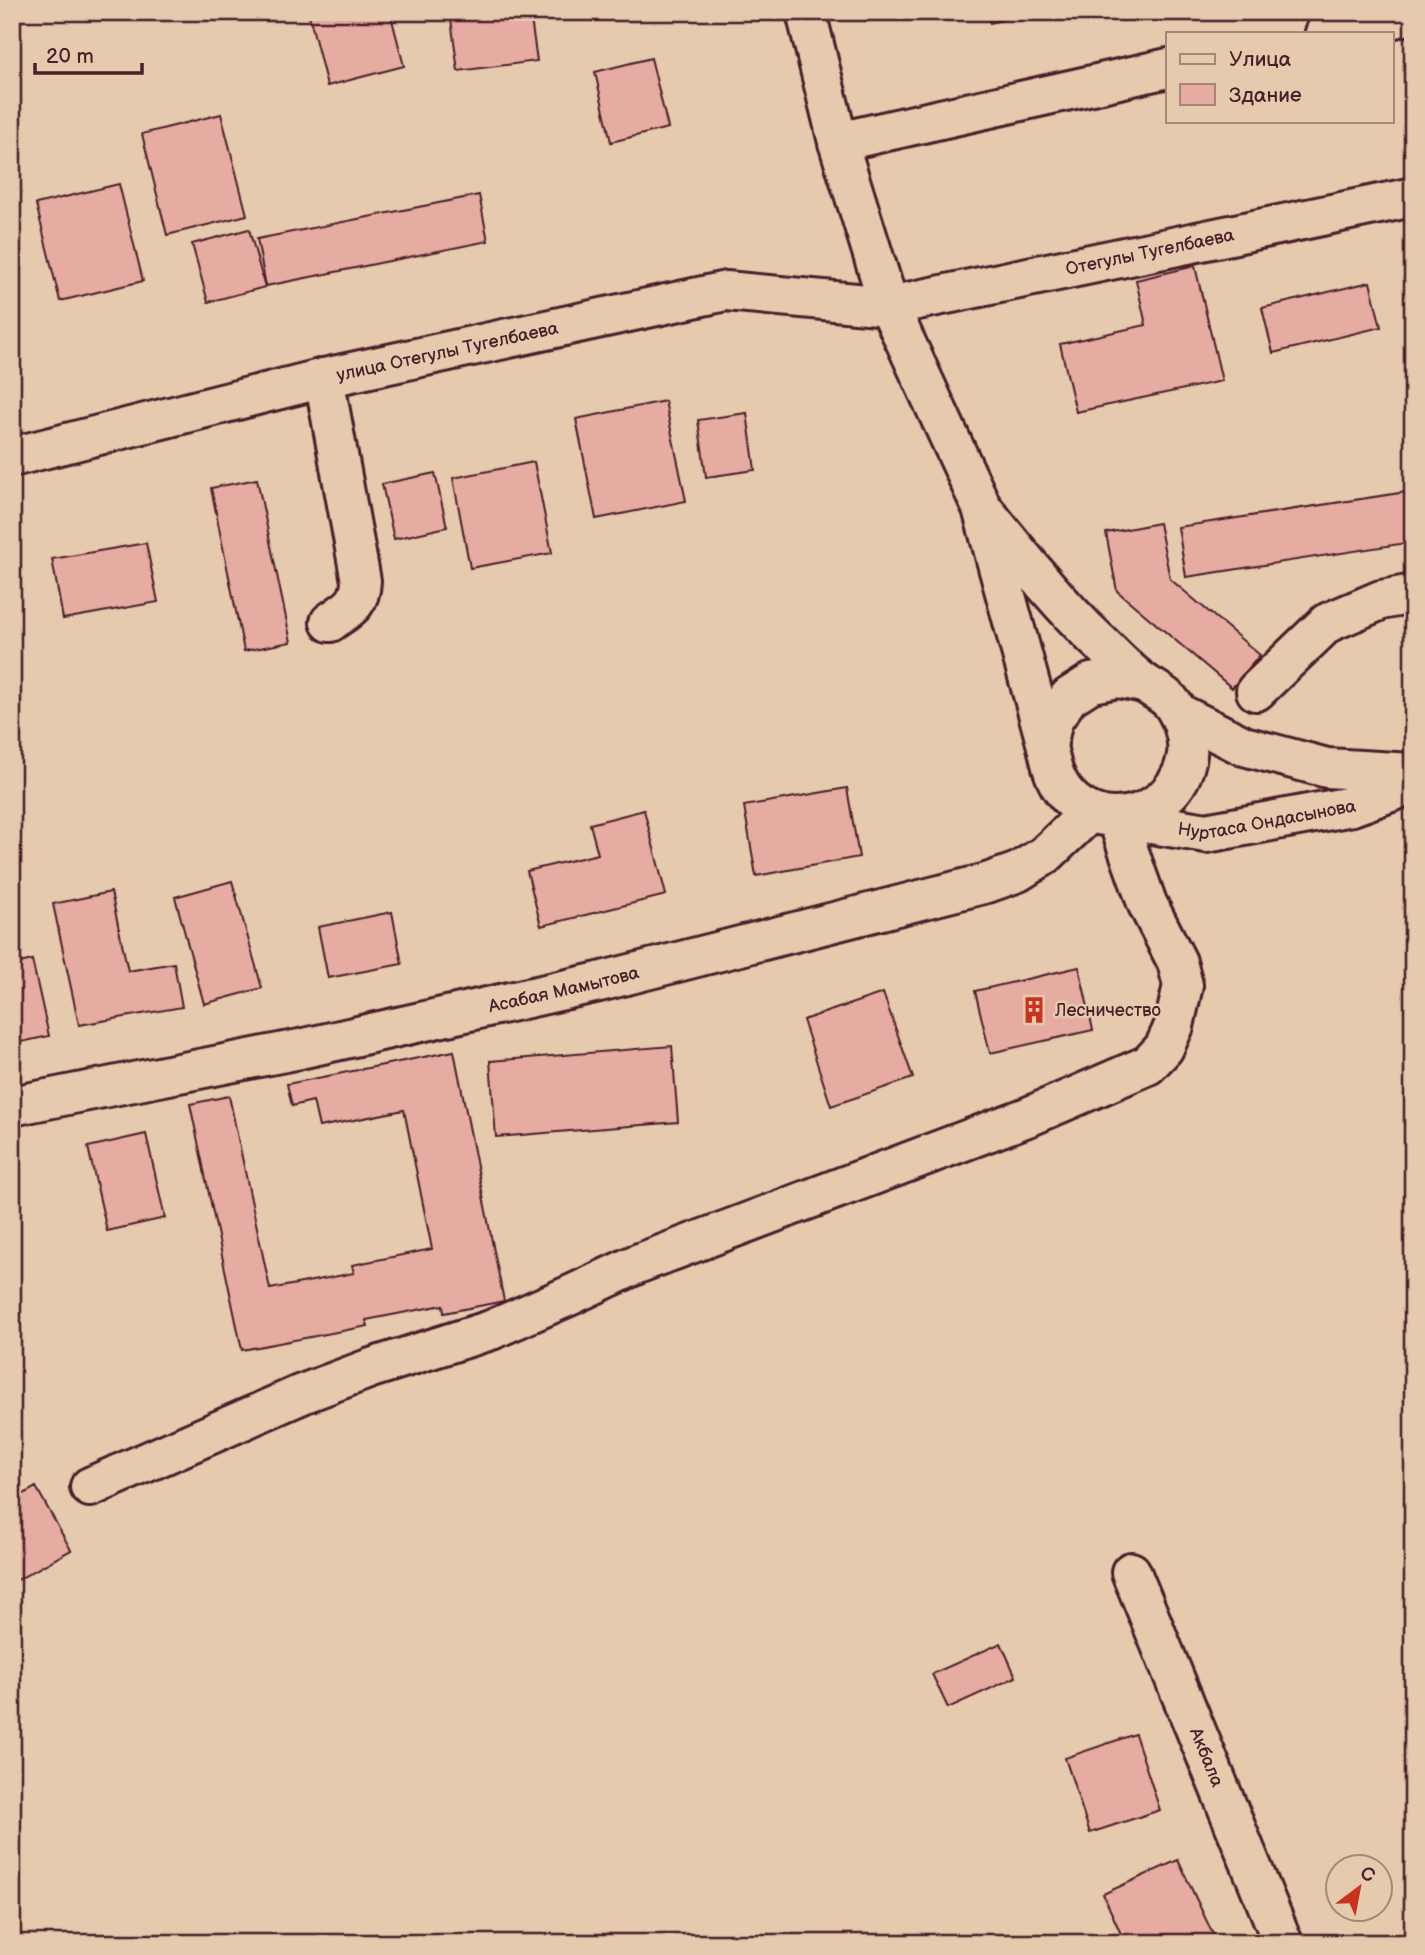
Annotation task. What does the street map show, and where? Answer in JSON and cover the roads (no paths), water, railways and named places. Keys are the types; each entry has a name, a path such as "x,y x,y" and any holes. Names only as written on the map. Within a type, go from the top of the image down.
{"street":[{"path":"806,12 838,142 889,306 982,508 1052,772 1067,796 1103,815 1138,815 1156,806 1172,792 1182,774 1187,753 1185,733 1178,713 1170,701 1144,683 1095,638 1052,593 982,508"},
{"path":"1330,32 1413,14"},
{"path":"838,142 1166,68"},
{"name":"Отегулы Тугелбаева","path":"889,306 1413,197"},
{"name":"улица Отегулы Тугелбаева","path":"12,457 324,378 726,291 889,306"},
{"path":"324,378 361,581 361,594 353,606 330,622"},
{"path":"1256,691 1327,623 1381,600 1413,594"},
{"path":"1047,746 1053,720 1069,697 1091,683 1118,678 1144,683"},
{"name":"Нуртаса Ондасынова","path":"1178,713 1244,746 1327,768 1413,773"},
{"name":"Нуртаса Ондасынова","path":"1103,815 1206,833 1352,806 1413,784"},
{"path":"90,1487 302,1394 383,1364 491,1330 571,1296 636,1264 1030,1116 1148,1065 1164,1048 1174,1026 1184,985 1177,962 1103,815"},
{"name":"Асабая Мамытова","path":"12,1106 300,1049 599,982 987,883 1018,872 1103,815"},
{"name":"Акбала","path":"1130,1572 1283,1943"}],"place":[{"name":"Лесничество","path":"1034,1010"}]}
